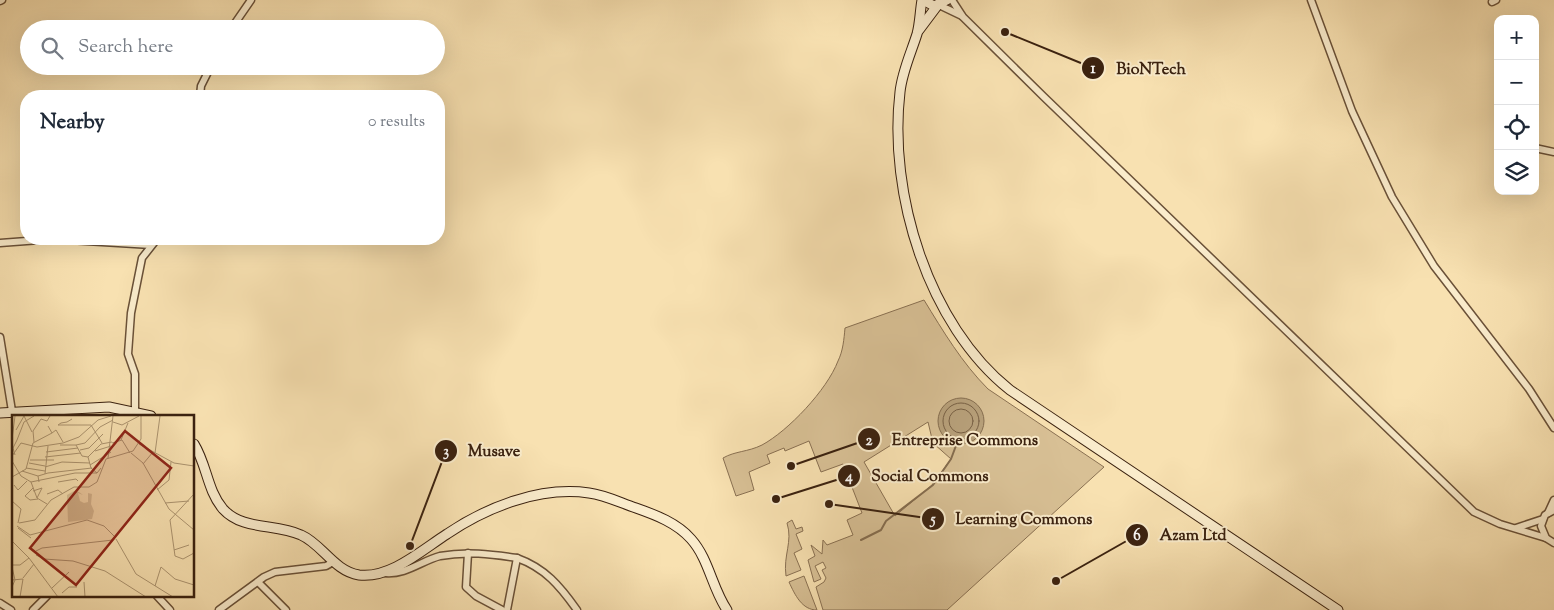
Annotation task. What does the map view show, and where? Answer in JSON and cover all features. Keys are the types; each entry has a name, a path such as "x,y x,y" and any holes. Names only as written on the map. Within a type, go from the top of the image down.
{"main road":[{"path":"941,4 929,5 922,0 918,32 900,91 898,144 903,190 918,249 952,323 989,372 1010,390 1338,610"},
{"path":"918,32 941,4"},
{"path":"0,413 109,408 147,415"},
{"path":"195,446 205,465 213,495 225,511 244,523 291,531 303,536 333,562 358,575 382,573 456,528 484,514 533,495 572,491 592,493 614,500 676,526 699,549 716,594 727,610"}],"street":[{"path":"237,20 251,0"},
{"path":"952,0 963,17 1468,507 1485,519 1554,542"},
{"path":"1311,0 1352,111 1392,197 1434,266 1529,390 1554,428"},
{"path":"941,4 963,17"},
{"path":"201,90 206,75"},
{"path":"1539,149 1554,152"},
{"path":"0,243 20,241"},
{"path":"135,412 135,374 128,354 138,271 142,258 150,245"},
{"path":"0,337 12,411"},
{"path":"1515,528 1543,519 1551,511 1554,500"},
{"path":"1543,519 1542,530 1546,538"},
{"path":"468,553 466,587 476,596 502,610"},
{"path":"382,573 404,571 436,558 468,553 517,558 535,565 550,576 577,610"},
{"path":"507,610 517,558"},
{"path":"219,610 275,572 326,566 333,562"},
{"path":"258,582 286,610"},
{"path":"33,610 45,598"},
{"path":"159,598 170,610"},
{"path":"0,603 11,610"}],"shaded area":[{"path":"924,300 961,358 988,389 1104,467 947,610 823,610 816,587 824,582 826,578 822,570 826,568 823,562 815,566 821,579 814,582 808,560 815,556 811,545 822,554 823,540 827,545 853,535 847,520 862,513 843,464 821,472 809,441 785,451 784,448 767,455 770,463 749,472 754,490 736,496 723,458 762,445 783,430 806,409 833,372 841,353 845,328","holes":["928,422 933,443 951,459 932,485 895,516 864,462"]},
{"path":"792,520 796,529 802,527 803,531 796,534 802,549 794,553 801,570 786,576 785,568 789,536 787,523"},
{"path":"804,576 817,610 803,605 789,582"}],"water":[{"path":"956,398 966,398 980,408 984,421 980,434 974,440 966,444 956,444 942,434 938,426 938,416 948,402"}],"waterway":[{"path":"861,540 881,530 886,521 933,485 951,459 957,443"}],"place":[{"name":"BioNTech","path":"1005,32"},
{"name":"Entreprise Commons","path":"791,466"},
{"name":"Social Commons","path":"776,499"},
{"name":"Learning Commons","path":"829,504"},
{"name":"Musave","path":"410,546"},
{"name":"Azam Ltd","path":"1056,581"}]}
